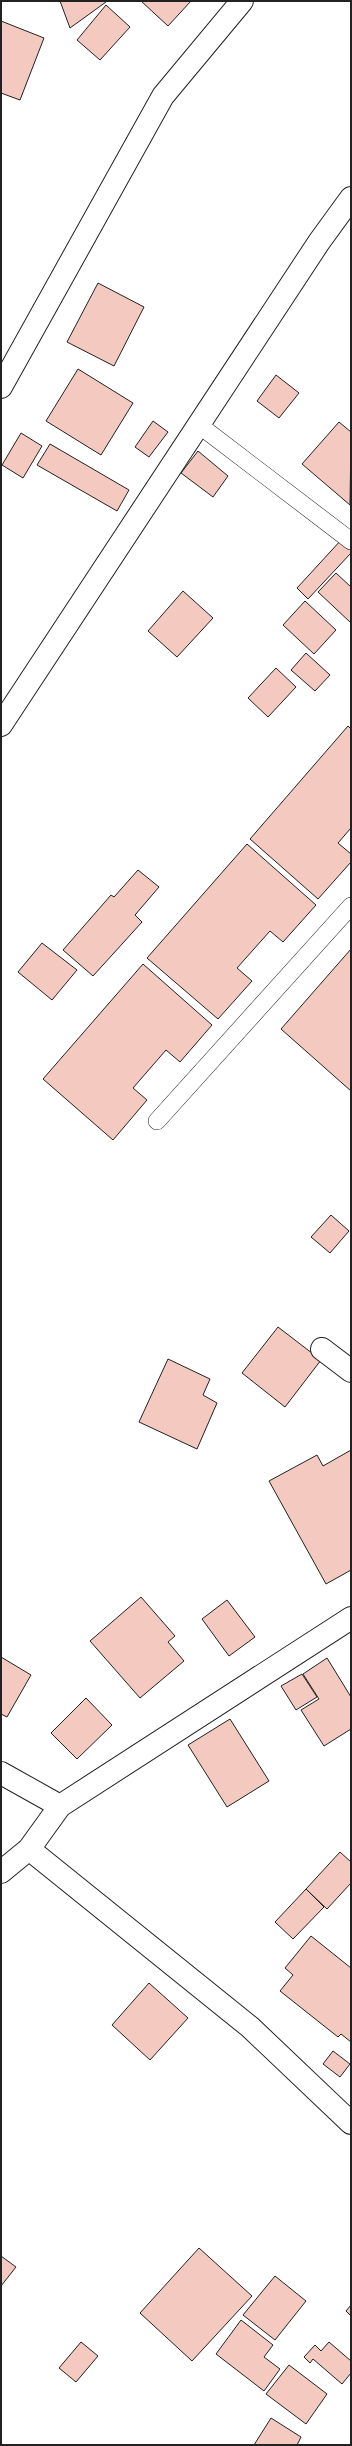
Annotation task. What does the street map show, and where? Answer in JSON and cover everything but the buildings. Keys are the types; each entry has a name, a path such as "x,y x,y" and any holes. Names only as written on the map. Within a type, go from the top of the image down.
{"street":[{"path":"1,387 163,96 242,1"},
{"path":"1,725 319,242 351,198"},
{"path":"322,1349 351,1371"},
{"path":"1,1872 29,1849 60,1806 351,1618"},
{"path":"1,1773 60,1806"},
{"path":"29,1849 250,2026 351,2123"}],"lane":[{"path":"199,425 351,541"},
{"path":"157,1122 351,906"}]}
